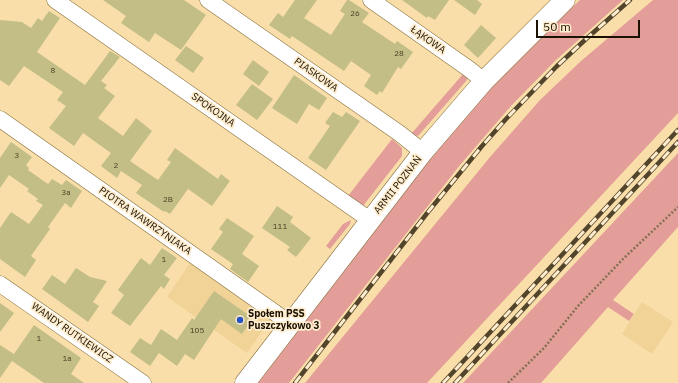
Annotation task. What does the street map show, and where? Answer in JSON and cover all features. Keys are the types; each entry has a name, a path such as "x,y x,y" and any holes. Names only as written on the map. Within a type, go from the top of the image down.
{"main road":[{"name":"ARMII POZNAŃ","path":"245,383 423,152 484,81 565,0"}],"street":[{"name":"SPOKOJNA","path":"55,0 370,220"},
{"name":"PIASKOWA","path":"208,0 399,133 423,152"},
{"name":"ŁĄKOWA","path":"371,0 470,69 484,81"},
{"name":"PIOTRA WAWRZYNIAKA","path":"0,119 291,324"},
{"name":"WANDY RUTKIEWICZ","path":"0,284 143,383"}],"path":[{"path":"508,383 544,348 578,306 624,258 678,207"}],"shaded area":[{"path":"580,0 623,0 555,61 511,106 460,165 289,383 258,383 430,157 497,80"},
{"path":"653,0 678,0 678,113 427,383 305,383 490,157 540,100 581,61"},
{"path":"463,74 467,77 467,80 418,136 411,134"},
{"path":"392,139 402,148 402,156 363,206 348,196"},
{"path":"678,153 678,227 613,300 634,314 629,321 608,307 541,383 463,383"},
{"path":"351,220 350,224 330,249 326,246 343,224"},
{"path":"190,263 271,319 247,353 167,297"},
{"path":"642,302 673,322 652,354 622,334"}],"building":[{"path":"103,0 184,0 206,15 181,50 155,33 149,42 121,23 126,16"},
{"path":"295,0 317,0 304,18 331,35 345,14 340,11 347,0 349,0 369,13 362,22 395,44 397,41 413,52 401,69 398,67 382,93 380,91 377,95 364,86 371,75 351,61 344,71 292,36 290,39 269,25 278,13 283,17"},
{"path":"402,0 449,0 435,20 428,16 427,18"},
{"path":"454,0 477,0 482,4 475,15"},
{"path":"49,11 60,18 37,52 85,85 110,51 120,57 101,81 107,85 104,88 115,96 98,118 123,136 136,118 152,131 130,161 158,180 171,162 167,160 175,148 218,179 221,174 230,181 212,206 188,189 170,214 165,211 164,212 136,193 142,185 121,171 117,178 101,166 111,153 83,133 74,146 49,128 66,106 57,100 63,92 24,66 9,86 0,80 0,20 22,22 31,28 38,18 42,21"},
{"path":"481,25 496,38 478,58 464,45"},
{"path":"186,46 204,58 193,73 175,60"},
{"path":"253,60 269,72 259,86 243,74"},
{"path":"294,75 327,98 319,110 309,104 297,124 272,108"},
{"path":"252,84 273,99 257,120 236,105"},
{"path":"333,112 342,117 346,112 360,121 326,170 308,158 330,126 325,123"},
{"path":"11,142 32,157 26,165 29,168 28,170 48,184 52,179 62,185 66,180 82,191 71,208 65,203 48,227 50,229 31,256 36,260 25,277 0,259 0,228 11,212 29,224 43,205 36,201 38,199 27,191 29,189 9,175 0,188 0,158"},
{"path":"277,206 293,217 290,222 311,238 296,257 287,250 290,247 262,228"},
{"path":"227,218 254,236 242,254 259,266 248,282 230,269 233,264 211,249 223,232 219,229"},
{"path":"162,248 177,258 164,275 170,279 164,289 161,286 130,326 111,313 124,295 118,290 141,258 150,265"},
{"path":"76,268 90,277 107,281 93,302 99,306 88,322 42,289 52,275 65,284"},
{"path":"214,291 253,318 242,334 221,319 194,360 185,354 177,366 159,353 150,366 130,352 140,338 151,345 161,329 177,340 192,318 194,320"},
{"path":"0,303 14,313 0,332"},
{"path":"34,325 81,358 71,374 84,383 44,383 12,361 0,378 0,345 14,354"}],"railway":[{"path":"295,383 428,212 482,146 557,66 630,0"},
{"path":"443,383 678,130"},
{"path":"455,383 678,142"}],"place":[{"name":"Społem PSS Puszczykowo 3","path":"240,320"}]}
